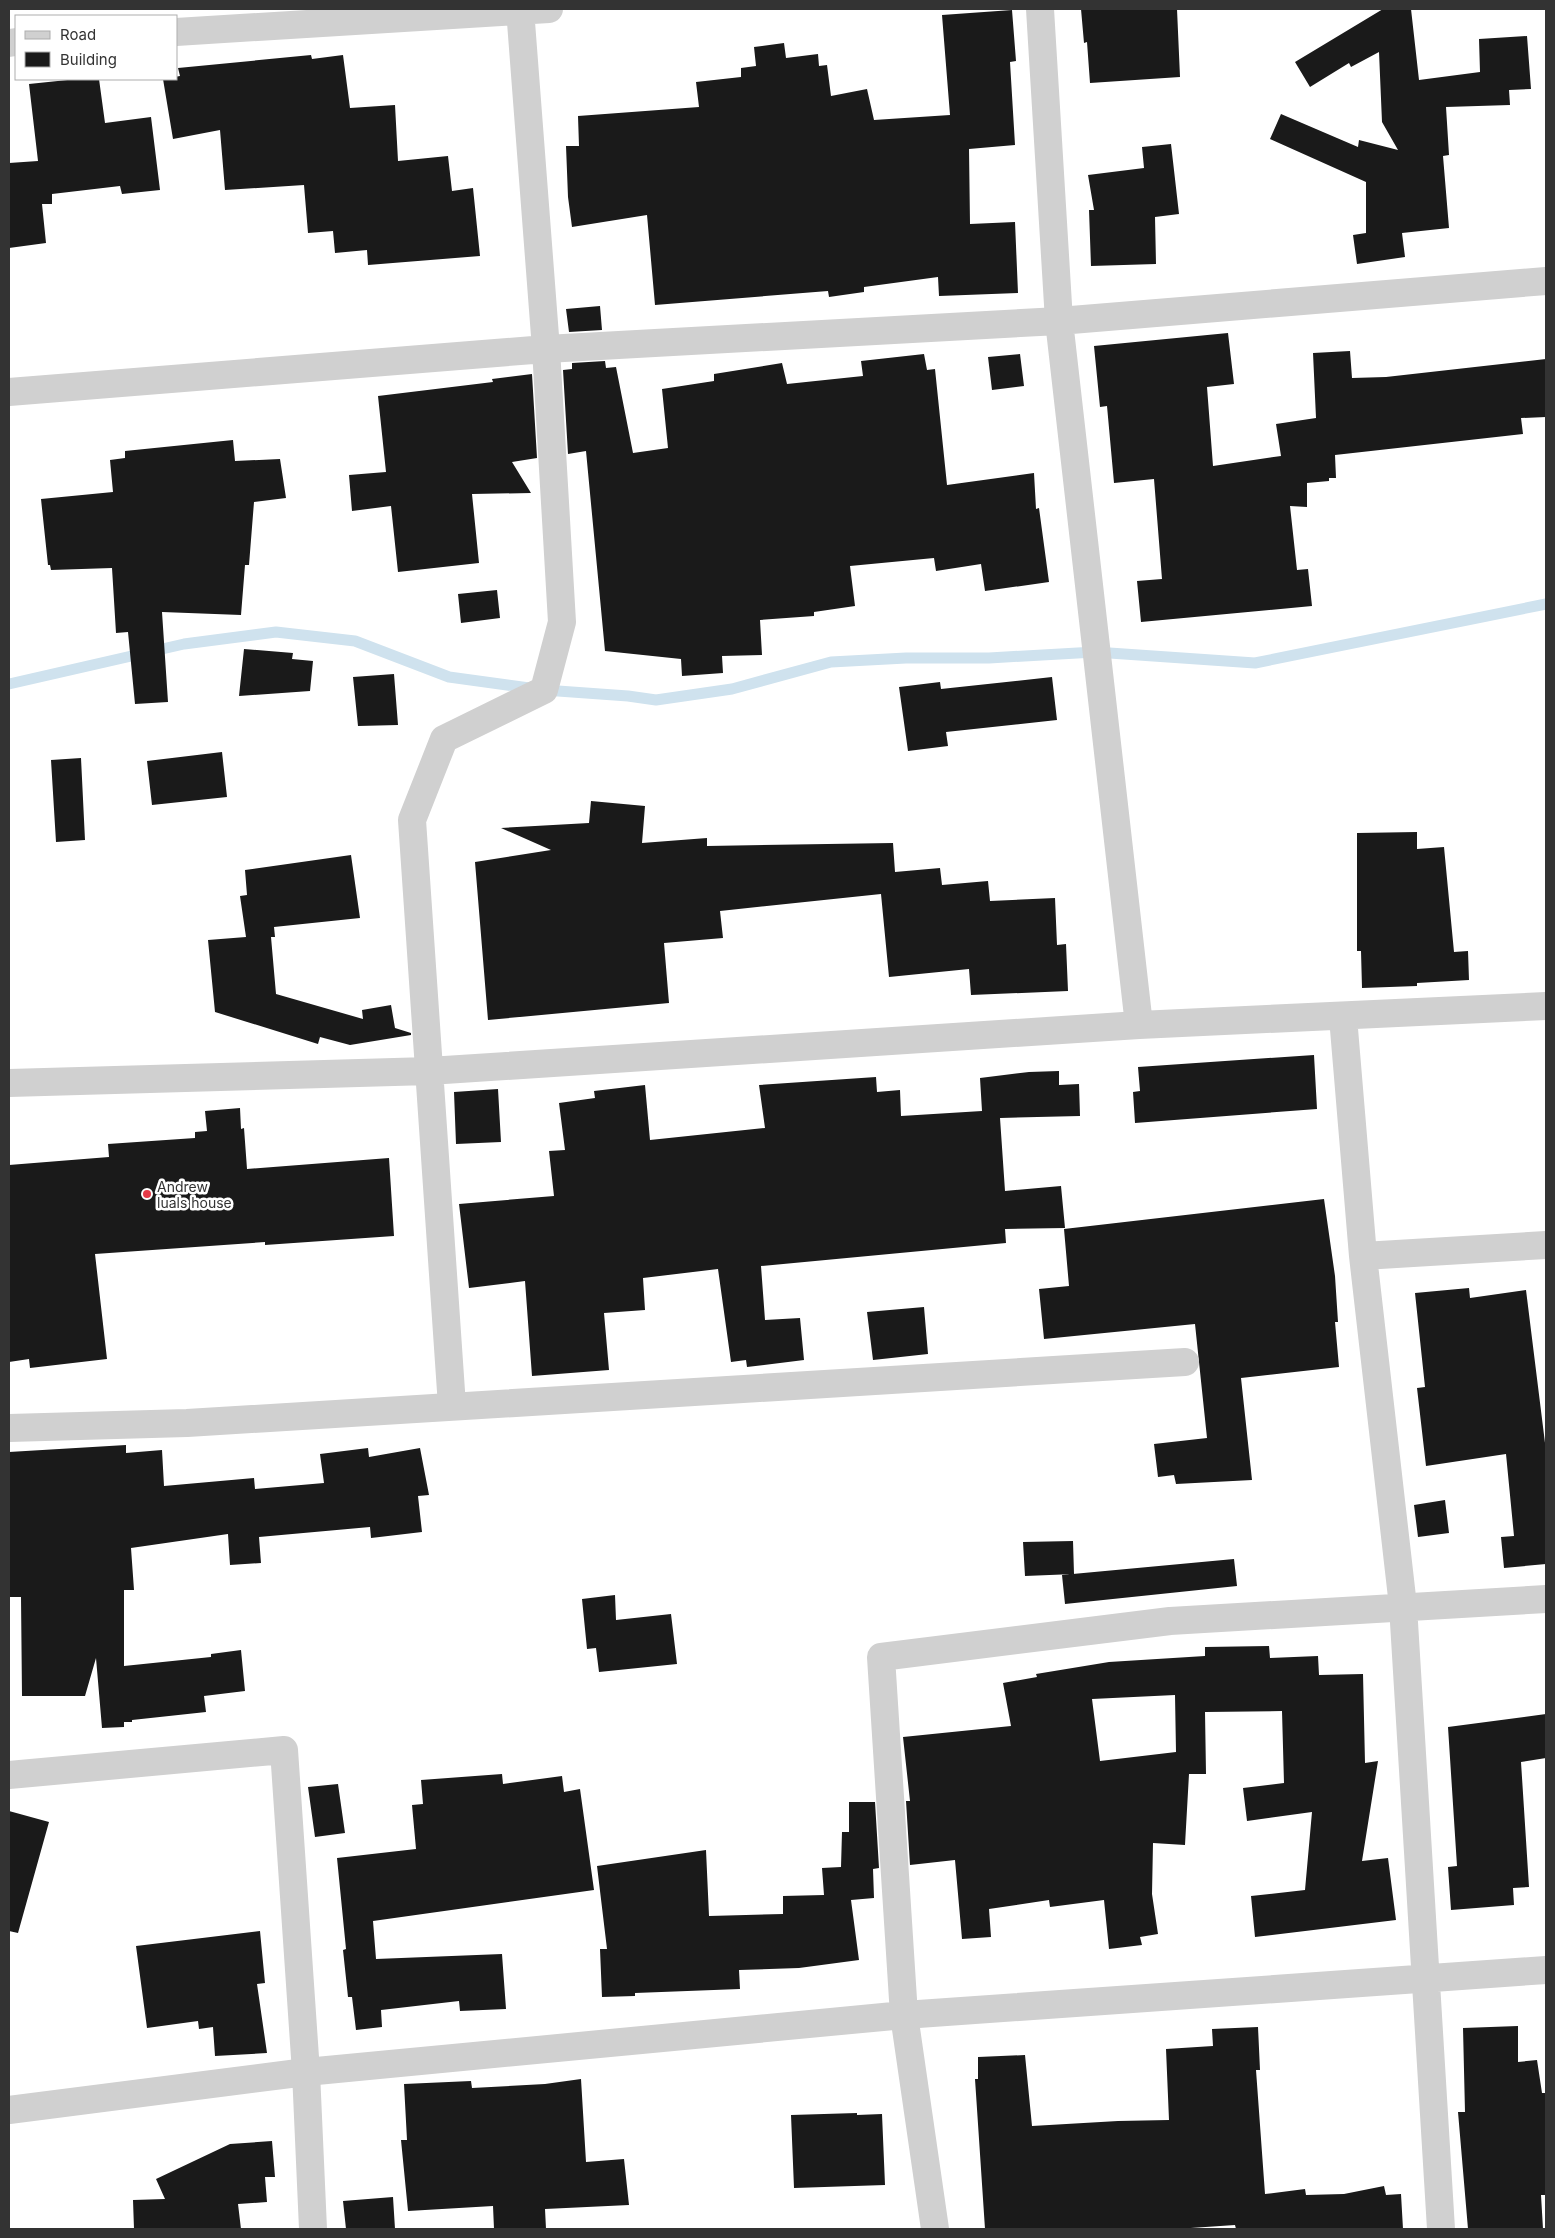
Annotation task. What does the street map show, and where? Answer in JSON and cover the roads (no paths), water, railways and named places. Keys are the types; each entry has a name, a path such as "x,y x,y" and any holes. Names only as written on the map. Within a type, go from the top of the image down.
{"street":[{"path":"178,32 549,9"},
{"path":"1040,9 1059,321 1139,1025"},
{"path":"452,1406 412,820 444,739 544,690 562,622 546,349 520,10"},
{"path":"9,392 546,349 1059,321 1546,281"},
{"path":"9,1083 429,1071 1139,1025 1343,1017 1546,1006"},
{"path":"1343,1017 1363,1256 1403,1606 1441,2229"},
{"path":"1363,1256 1546,1245"},
{"path":"9,1428 187,1423 1185,1362"},
{"path":"935,2229 904,2015 881,1657 1170,1621 1546,1599"},
{"path":"9,1775 284,1750 306,2072 313,2229"},
{"path":"9,2110 306,2072 904,2015 1546,1970"}],"waterway":[{"path":"9,684 184,644 276,632 355,641 449,677 544,690 656,700 732,689 831,662 906,658 989,658 1095,652 1255,663 1546,604"}],"place":[{"name":"Andrew luals house","path":"147,1194"}]}
